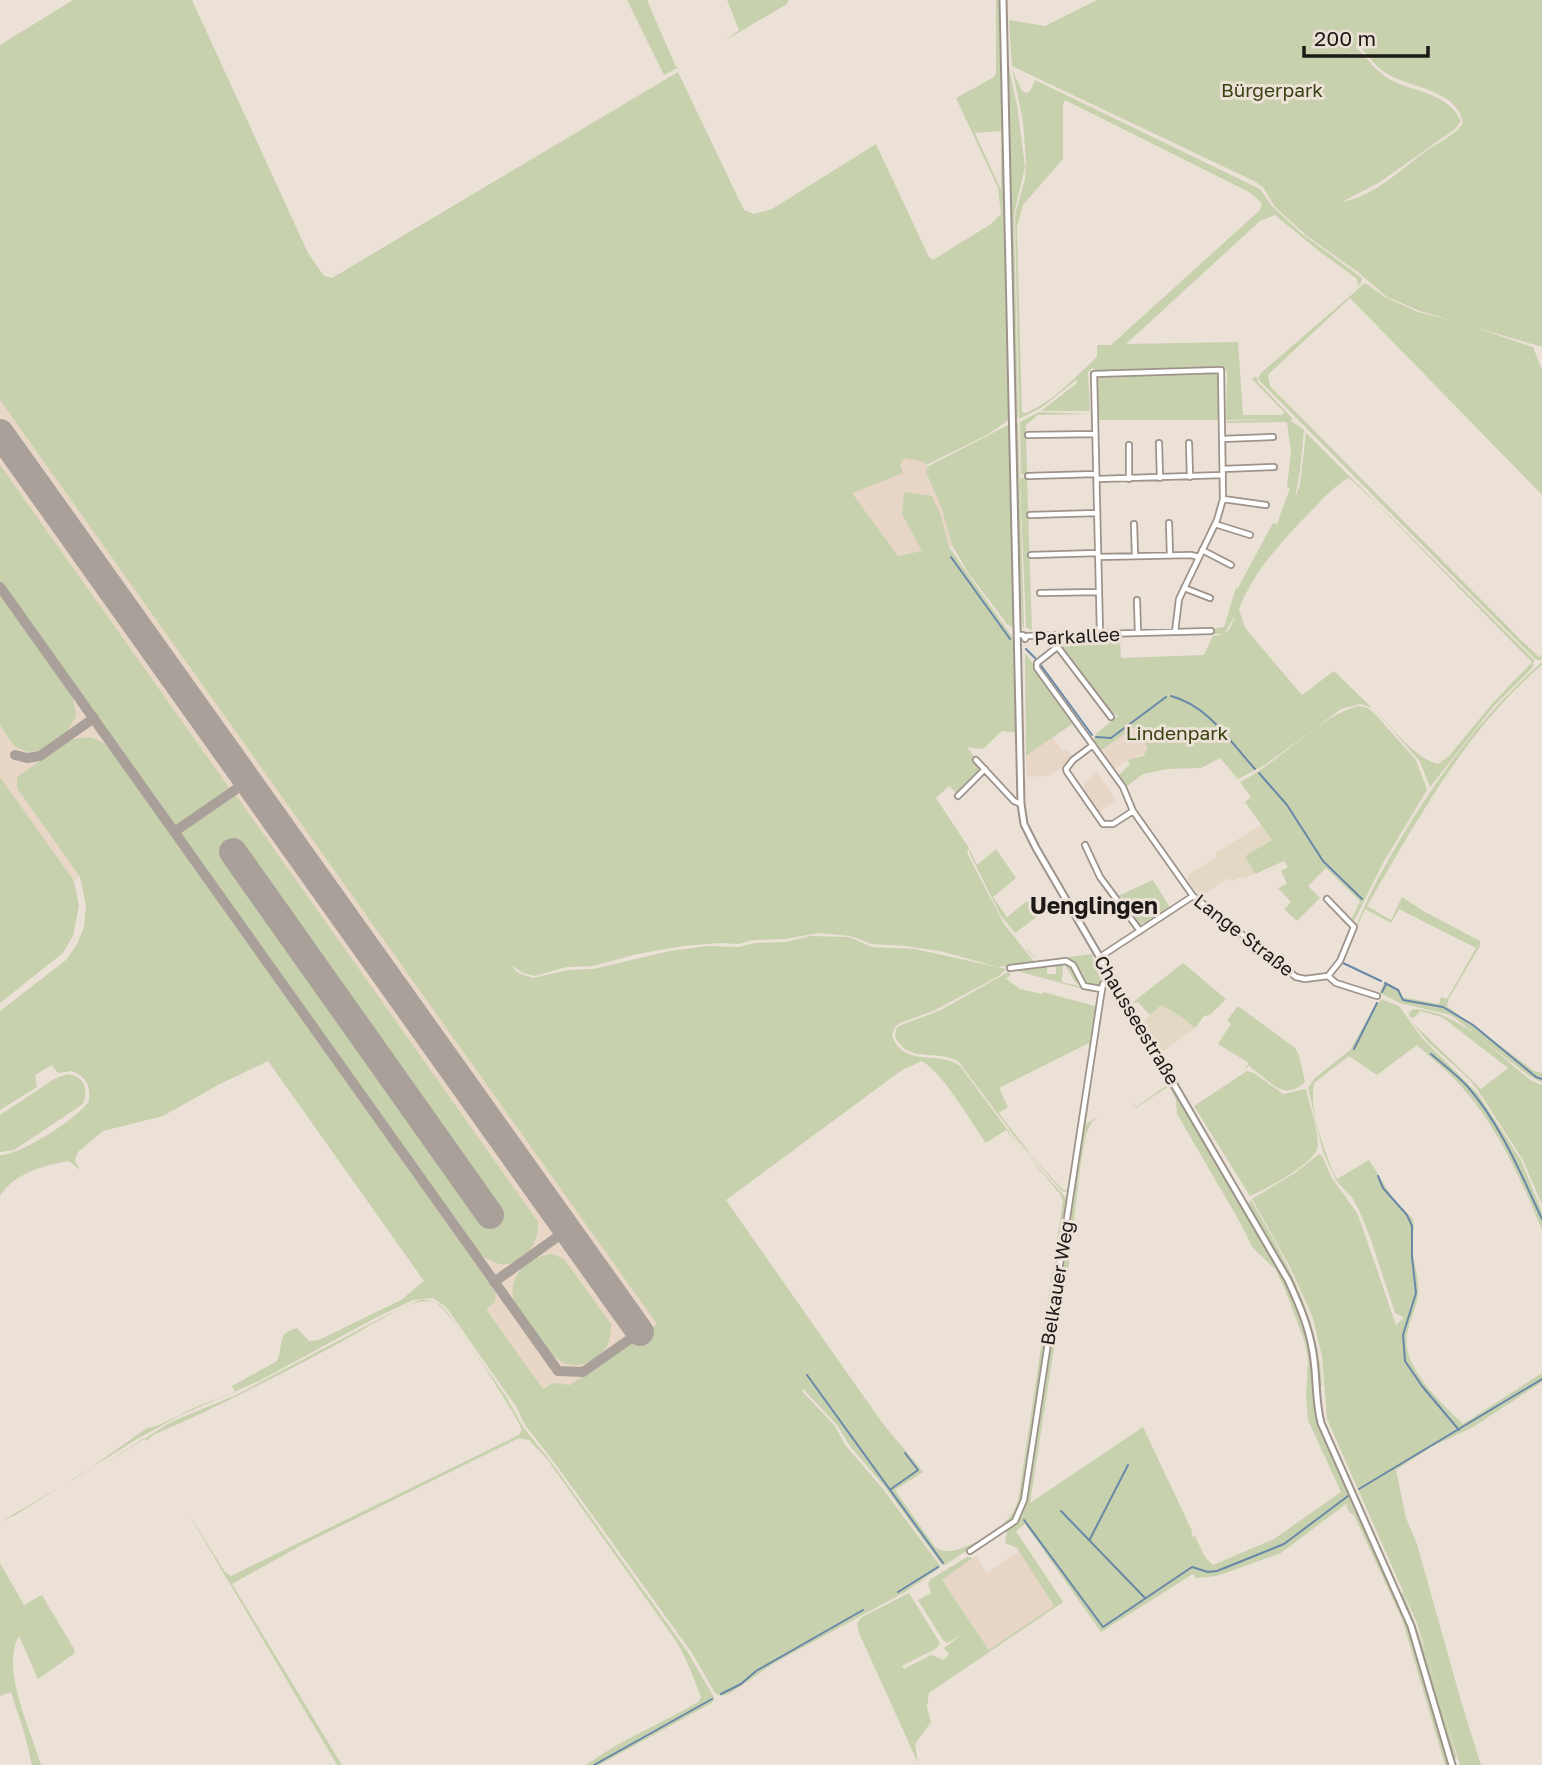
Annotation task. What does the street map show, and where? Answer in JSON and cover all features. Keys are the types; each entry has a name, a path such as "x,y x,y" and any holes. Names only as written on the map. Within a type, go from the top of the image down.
{"main road":[{"name":"Chausseestraße","path":"1003,0 1021,804 1024,824 1288,1280 1308,1327 1321,1423 1411,1626 1452,1765"}],"street":[{"path":"1100,634 1094,374 1221,370 1223,499 1215,524 1184,588 1176,613 1175,632"},
{"path":"1028,435 1095,431"},
{"path":"1222,439 1273,437"},
{"path":"1159,443 1160,478"},
{"path":"1189,443 1190,477"},
{"path":"1129,445 1129,479"},
{"path":"1028,476 1129,479 1190,477 1274,467"},
{"path":"1223,499 1266,505"},
{"path":"1030,515 1097,513"},
{"path":"1135,523 1135,556"},
{"path":"1169,523 1170,555"},
{"path":"1215,524 1250,535"},
{"path":"1202,550 1231,565"},
{"path":"1031,555 1199,557"},
{"path":"1184,588 1210,598"},
{"path":"1040,593 1099,592"},
{"name":"Parkallee","path":"1137,600 1138,633"},
{"name":"Parkallee","path":"1019,635 1023,635 1025,639 1027,636 1211,631"},
{"path":"1057,635 1057,646 1111,717"},
{"name":"Lange Straße","path":"1057,646 1037,663 1037,668 1126,792 1133,811 1193,896 1296,977 1305,979 1328,976 1336,983 1377,996"},
{"path":"1093,745 1069,764 1067,772 1103,824 1110,826 1133,811"},
{"path":"976,760 1014,801 1021,804"},
{"path":"958,796 985,769"},
{"path":"1085,845 1100,877 1140,931"},
{"path":"1100,957 1193,896"},
{"path":"1327,899 1354,927 1340,961 1328,976"},
{"path":"1010,968 1066,961 1073,965 1084,986 1101,989"},
{"name":"Belkauer Weg","path":"970,1551 1015,1521 1024,1500 1101,989 1111,975"}],"shaded area":[{"path":"0,224 724,1298 573,1427 301,1089 83,875 72,882 0,811"},
{"path":"918,444 943,508 954,546 898,556 838,475"},
{"path":"1135,727 1148,749 1147,753 1128,760 1114,770 1100,751"},
{"path":"1053,738 1063,751 1068,750 1074,758 1049,776 1027,777 1026,756"},
{"path":"1097,772 1116,800 1099,813 1083,786"},
{"path":"1262,824 1272,840 1245,856 1255,874 1231,882 1228,878 1200,897 1187,879 1191,873 1217,857 1216,853"},
{"path":"1161,1005 1195,1028 1161,1053 1143,1022"},
{"path":"1019,1551 1054,1606 990,1651 942,1580 976,1556 987,1573"}],"green space":[{"path":"73,0 192,0 308,253 324,276 332,278 678,72 744,210 754,214 772,209 876,144 929,257 933,260 991,224 1001,214 998,188 956,98 994,77 996,0 1001,0 1004,144 1001,144 1001,131 975,133 1001,190 1001,146 1004,146 1006,215 1003,220 1006,226 1010,419 987,435 926,465 925,462 904,458 900,465 903,473 852,493 898,556 922,551 902,514 904,492 932,496 941,516 949,547 1015,641 1018,733 1002,731 983,749 967,747 983,769 958,795 949,786 936,798 969,848 967,853 1004,924 1035,963 998,967 940,951 872,944 850,936 819,933 739,944 683,946 637,954 593,966 567,967 535,976 523,973 511,965 518,973 533,978 568,970 593,969 670,951 786,942 810,936 849,937 872,947 915,949 1006,969 999,976 933,1011 900,1023 892,1035 904,1052 951,1061 960,1066 1020,1146 1006,1130 986,1143 948,1087 922,1061 902,1070 726,1200 884,1425 923,1472 895,1490 935,1547 951,1551 992,1533 1008,1519 1018,1501 1063,1201 1024,1151 1068,1200 1023,1496 1013,1520 942,1565 884,1486 850,1446 837,1425 803,1389 835,1426 845,1445 883,1489 941,1567 905,1592 776,1662 729,1694 720,1696 715,1693 692,1653 525,1425 517,1408 446,1307 433,1298 413,1300 377,1317 235,1392 232,1386 277,1361 283,1336 290,1330 297,1328 309,1341 319,1340 401,1300 424,1281 268,1061 163,1116 103,1131 78,1152 75,1160 80,1170 69,1161 40,1168 21,1176 0,1196 0,1155 21,1149 48,1134 73,1117 89,1101 88,1086 81,1076 72,1071 58,1073 52,1065 35,1075 37,1087 0,1110 0,1011 66,960 84,927 86,906 80,877 17,788 17,777 72,739 91,737 107,745 496,1293 495,1302 486,1309 543,1389 553,1383 570,1385 657,1324 0,400 0,45"},
{"path":"627,0 647,0 676,67 679,67 664,75"},
{"path":"727,0 789,0 787,4 724,41 739,30"},
{"name":"Bürgerpark","path":"1097,0 1542,0 1542,347 1420,311 1387,297 1359,273 1307,236 1275,207 1263,187 1254,181 1012,66 1009,20 1045,26","holes":["1358,45 1386,73 1431,91 1452,103 1463,123 1453,134 1378,187 1342,202 1380,182 1455,129 1461,121 1446,103 1436,97 1383,75 1356,47"]},
{"path":"1009,68 1025,167 1014,214 1016,419 1007,69"},
{"name":"Lindenpark","path":"1012,69 1022,91 1026,93 1030,91 1035,80 1260,189 1271,205 1301,233 1362,278 1361,283 1339,302 1358,285 1357,279 1275,215 1260,221 1126,344 1238,342 1243,415 1283,415 1284,412 1252,379 1256,376 1258,382 1293,419 1290,420 1304,430 1295,498 1300,485 1306,433 1534,660 1533,667 1494,706 1430,787 1420,762 1378,713 1413,750 1438,764 1449,756 1491,705 1532,662 1349,478 1327,495 1272,554 1253,580 1239,609 1245,628 1302,695 1334,671 1372,708 1360,704 1341,709 1265,765 1238,779 1220,758 1201,768 1167,769 1143,774 1126,787 1118,776 1130,764 1127,760 1143,756 1148,749 1135,727 1100,751 1092,741 1097,733 1118,716 1106,709 1059,645 1059,639 1063,637 1119,636 1078,638 1120,638 1121,658 1204,655 1213,636 1223,634 1202,634 1212,633 1209,629 1224,627 1236,588 1273,523 1277,524 1290,488 1287,487 1291,452 1287,422 1226,423 1278,419 1226,420 1227,372 1222,365 1214,369 1099,372 1092,368 1088,372 1090,411 1041,411 1077,383 1076,380 1041,408 1019,419 1015,215 1025,179 1023,121","holes":["1065,100 1249,192 1262,203 1260,210 1111,345 1097,345 1097,357 1064,388 1036,408 1022,412 1017,227 1023,205 1063,159"]},
{"path":"1365,283 1385,297 1418,312 1462,323 1533,347 1542,370 1542,495 1350,298 1268,375 1270,386 1521,640 1539,657 1542,655 1541,661 1535,659 1258,379 1260,374"},
{"path":"1216,373 1219,376 1220,420 1097,420 1098,376"},
{"path":"1039,412 1091,414 1038,415 1026,425 1027,475 1021,474 1020,422"},
{"path":"1018,422 1024,628 1015,424"},
{"path":"1008,425 1011,426 1015,626 1012,627 969,574 952,545 942,509 926,472 927,467"},
{"path":"0,465 230,789 178,826 174,825 0,580"},
{"path":"1027,476 1032,630 1026,627 1020,479"},
{"path":"0,595 73,697 76,716 66,733 42,750 28,752 14,746 0,725"},
{"path":"1025,653 1087,739 1085,741 1072,724 1026,756"},
{"path":"1542,662 1489,718 1466,747 1424,810 1367,906 1391,920 1402,897 1480,941 1480,946 1447,1006 1534,1071 1542,1073 1542,1083 1451,1015 1400,1003 1380,993 1384,982 1400,990 1401,997 1439,1004 1441,997 1447,999 1476,948 1399,909 1391,923 1365,909 1353,935 1381,874 1431,790 1501,701"},
{"path":"1358,706 1368,708 1375,714 1416,760 1427,790 1383,863 1354,921 1351,920 1360,901 1326,868 1308,886 1320,898 1297,921 1284,909 1291,902 1278,888 1287,884 1281,871 1288,867 1284,861 1255,874 1245,856 1272,840 1245,802 1251,797 1240,782 1255,774 1329,719"},
{"path":"0,777 74,881 79,906 73,936 63,953 0,1003"},
{"path":"235,794 538,1222 536,1239 527,1254 520,1259 505,1264 496,1263 480,1255 180,832"},
{"path":"996,849 1016,878 993,897 1007,917 1027,901 1038,916 1015,933 1001,916 969,852 970,850 977,865"},
{"path":"1153,880 1170,908 1141,926 1118,896"},
{"path":"1092,954 1093,962 1094,958 1102,971 1099,987 1086,985 1078,974 1085,973 1078,972 1070,960 1041,961"},
{"path":"1066,962 1072,966 1081,985 1075,982 1065,965 1062,982 1098,993 1013,970 1049,964 1047,974 1056,974 1056,967 1051,967 1051,963"},
{"path":"1183,963 1226,999 1210,1015 1204,1016 1195,1028 1161,1005 1150,1015 1138,1002 1132,1003"},
{"path":"1008,972 1011,974 1006,979 1020,989 1042,994 1043,992 1095,1006 1098,996 1092,1035 1089,1037 1090,1051 1089,1043 999,1088 1008,1107 999,1113 1031,1155 1063,1190 1067,1190 1079,1121 1067,1192 1062,1191 1018,1141 958,1061 907,1050 895,1036 897,1027 941,1010"},
{"path":"1381,999 1399,1006 1422,1038 1478,1094 1521,1160 1542,1212 1542,1230 1517,1173 1486,1118 1455,1080 1417,1045 1377,1075 1349,1056 1314,1083 1316,1119 1323,1146 1337,1179 1369,1160 1394,1200 1413,1219 1412,1246 1418,1288 1407,1344 1412,1362 1423,1382 1463,1424 1542,1373 1542,1382 1473,1427 1431,1447 1396,1470 1406,1518 1417,1544 1481,1765 1460,1765 1417,1623 1327,1419 1322,1357 1313,1318 1290,1267 1252,1199 1295,1173 1319,1154 1322,1156 1332,1178 1357,1213 1396,1325 1404,1318 1395,1313 1359,1210 1352,1197 1337,1182 1323,1152 1308,1088 1315,1078 1350,1050"},
{"path":"1238,1006 1295,1048 1305,1082 1297,1088 1283,1090 1250,1065 1244,1070 1249,1063 1218,1044 1231,1024 1227,1020"},
{"path":"1413,1009 1447,1017 1462,1025 1532,1081 1542,1085 1542,1205 1523,1160 1479,1092 1469,1079 1428,1042 1412,1022 1481,1089 1508,1068 1442,1017 1420,1011 1414,1018 1410,1017 1409,1013"},
{"path":"1247,1071 1283,1094 1306,1089 1318,1143 1314,1155 1307,1162 1250,1196 1194,1106"},
{"path":"68,1074 78,1077 84,1084 83,1104 14,1150 0,1152 0,1115 56,1078"},
{"path":"1170,1083 1279,1269 1299,1311 1310,1350 1315,1405 1321,1430 1409,1627 1450,1765 1445,1765 1402,1619 1354,1515 1349,1512 1346,1504 1281,1553 1217,1576 1196,1578 1193,1574 1101,1632 1025,1524 1016,1531 1063,1602 929,1693 927,1707 931,1722 915,1744 918,1763 859,1633 857,1623 862,1617 909,1593 940,1643 937,1648 902,1666 904,1669 931,1655 944,1660 949,1654 944,1648 961,1635 947,1643 943,1640 918,1600 931,1593 928,1584 931,1579 967,1557 973,1558 942,1580 989,1650 1054,1606 1017,1548 1005,1543 1007,1530 1021,1515 1025,1501 1087,1094 1090,1093 1086,1124 1099,1116 1092,1122 1086,1134 1067,1281 1061,1303 1030,1503 1143,1427 1193,1537 1195,1536 1205,1557 1213,1565 1274,1539 1341,1492 1308,1420 1308,1361 1305,1343 1276,1270 1252,1247 1177,1114 1176,1100 1169,1086 1136,1108 1127,1096 1136,1107"},
{"path":"1251,1200 1288,1266 1307,1312 1319,1360 1322,1386 1318,1386 1315,1362 1302,1315 1283,1269 1248,1205"},
{"path":"552,1254 564,1259 611,1324 607,1347 586,1363 567,1364 552,1354 514,1301 514,1283 522,1268 535,1259"},
{"path":"420,1300 432,1301 435,1302 441,1306 466,1339 442,1308 434,1302 414,1304 242,1393 155,1434 146,1441 145,1439 171,1422 236,1395"},
{"path":"467,1340 507,1398 523,1427 549,1459 687,1651 715,1699 599,1765 586,1765 615,1746 698,1702 701,1697 676,1641 547,1459 529,1440 519,1438 300,1546 232,1584 342,1765 337,1765 185,1508 225,1572 231,1576 519,1435 522,1429 516,1418"},
{"path":"227,1395 179,1416 88,1469 147,1428"},
{"path":"144,1438 145,1439 103,1465"},
{"path":"61,1486 17,1514 0,1522"},
{"path":"0,1563 24,1605 42,1595 75,1653 38,1679 19,1636 14,1650 13,1665 19,1700 41,1765 32,1765 11,1692 0,1696"},
{"path":"1403,1592 1429,1661 1457,1758 1453,1759 1400,1595"}],"waterway":[{"path":"951,557 1010,639"},
{"path":"1026,649 1036,659"},
{"path":"1040,664 1092,735"},
{"path":"1171,696 1208,716 1255,769"},
{"path":"1096,737 1111,738 1166,697"},
{"path":"1259,773 1287,805 1323,861 1362,899"},
{"path":"1343,963 1381,981"},
{"path":"1385,983 1398,990 1403,1000 1443,1007 1473,1025 1536,1077 1542,1079"},
{"path":"1382,992 1386,984"},
{"path":"1354,1049 1377,1003"},
{"path":"1431,1054 1468,1087 1491,1117 1510,1150 1542,1219"},
{"path":"1378,1176 1383,1188 1407,1215 1412,1226 1416,1293 1403,1335 1405,1361 1459,1430"},
{"path":"807,1375 943,1563"},
{"path":"1359,1489 1542,1379"},
{"path":"891,1489 918,1470 905,1453"},
{"path":"1090,1539 1128,1465"},
{"path":"1024,1520 1103,1627 1192,1567 1208,1572 1217,1571 1284,1544 1348,1496"},
{"path":"1061,1511 1145,1598"},
{"path":"898,1592 938,1567"},
{"path":"721,1694 863,1610"},
{"path":"594,1765 712,1699"}],"taxiway":[{"path":"0,587 558,1371 583,1372 640,1332"},
{"path":"15,755 27,758 40,756 94,718"},
{"path":"174,832 248,781"},
{"path":"494,1282 567,1230"}],"runway":[{"path":"0,433 640,1332"},
{"path":"233,852 490,1215"}],"district":[{"name":"Uenglingen","path":"1094,906"}]}
